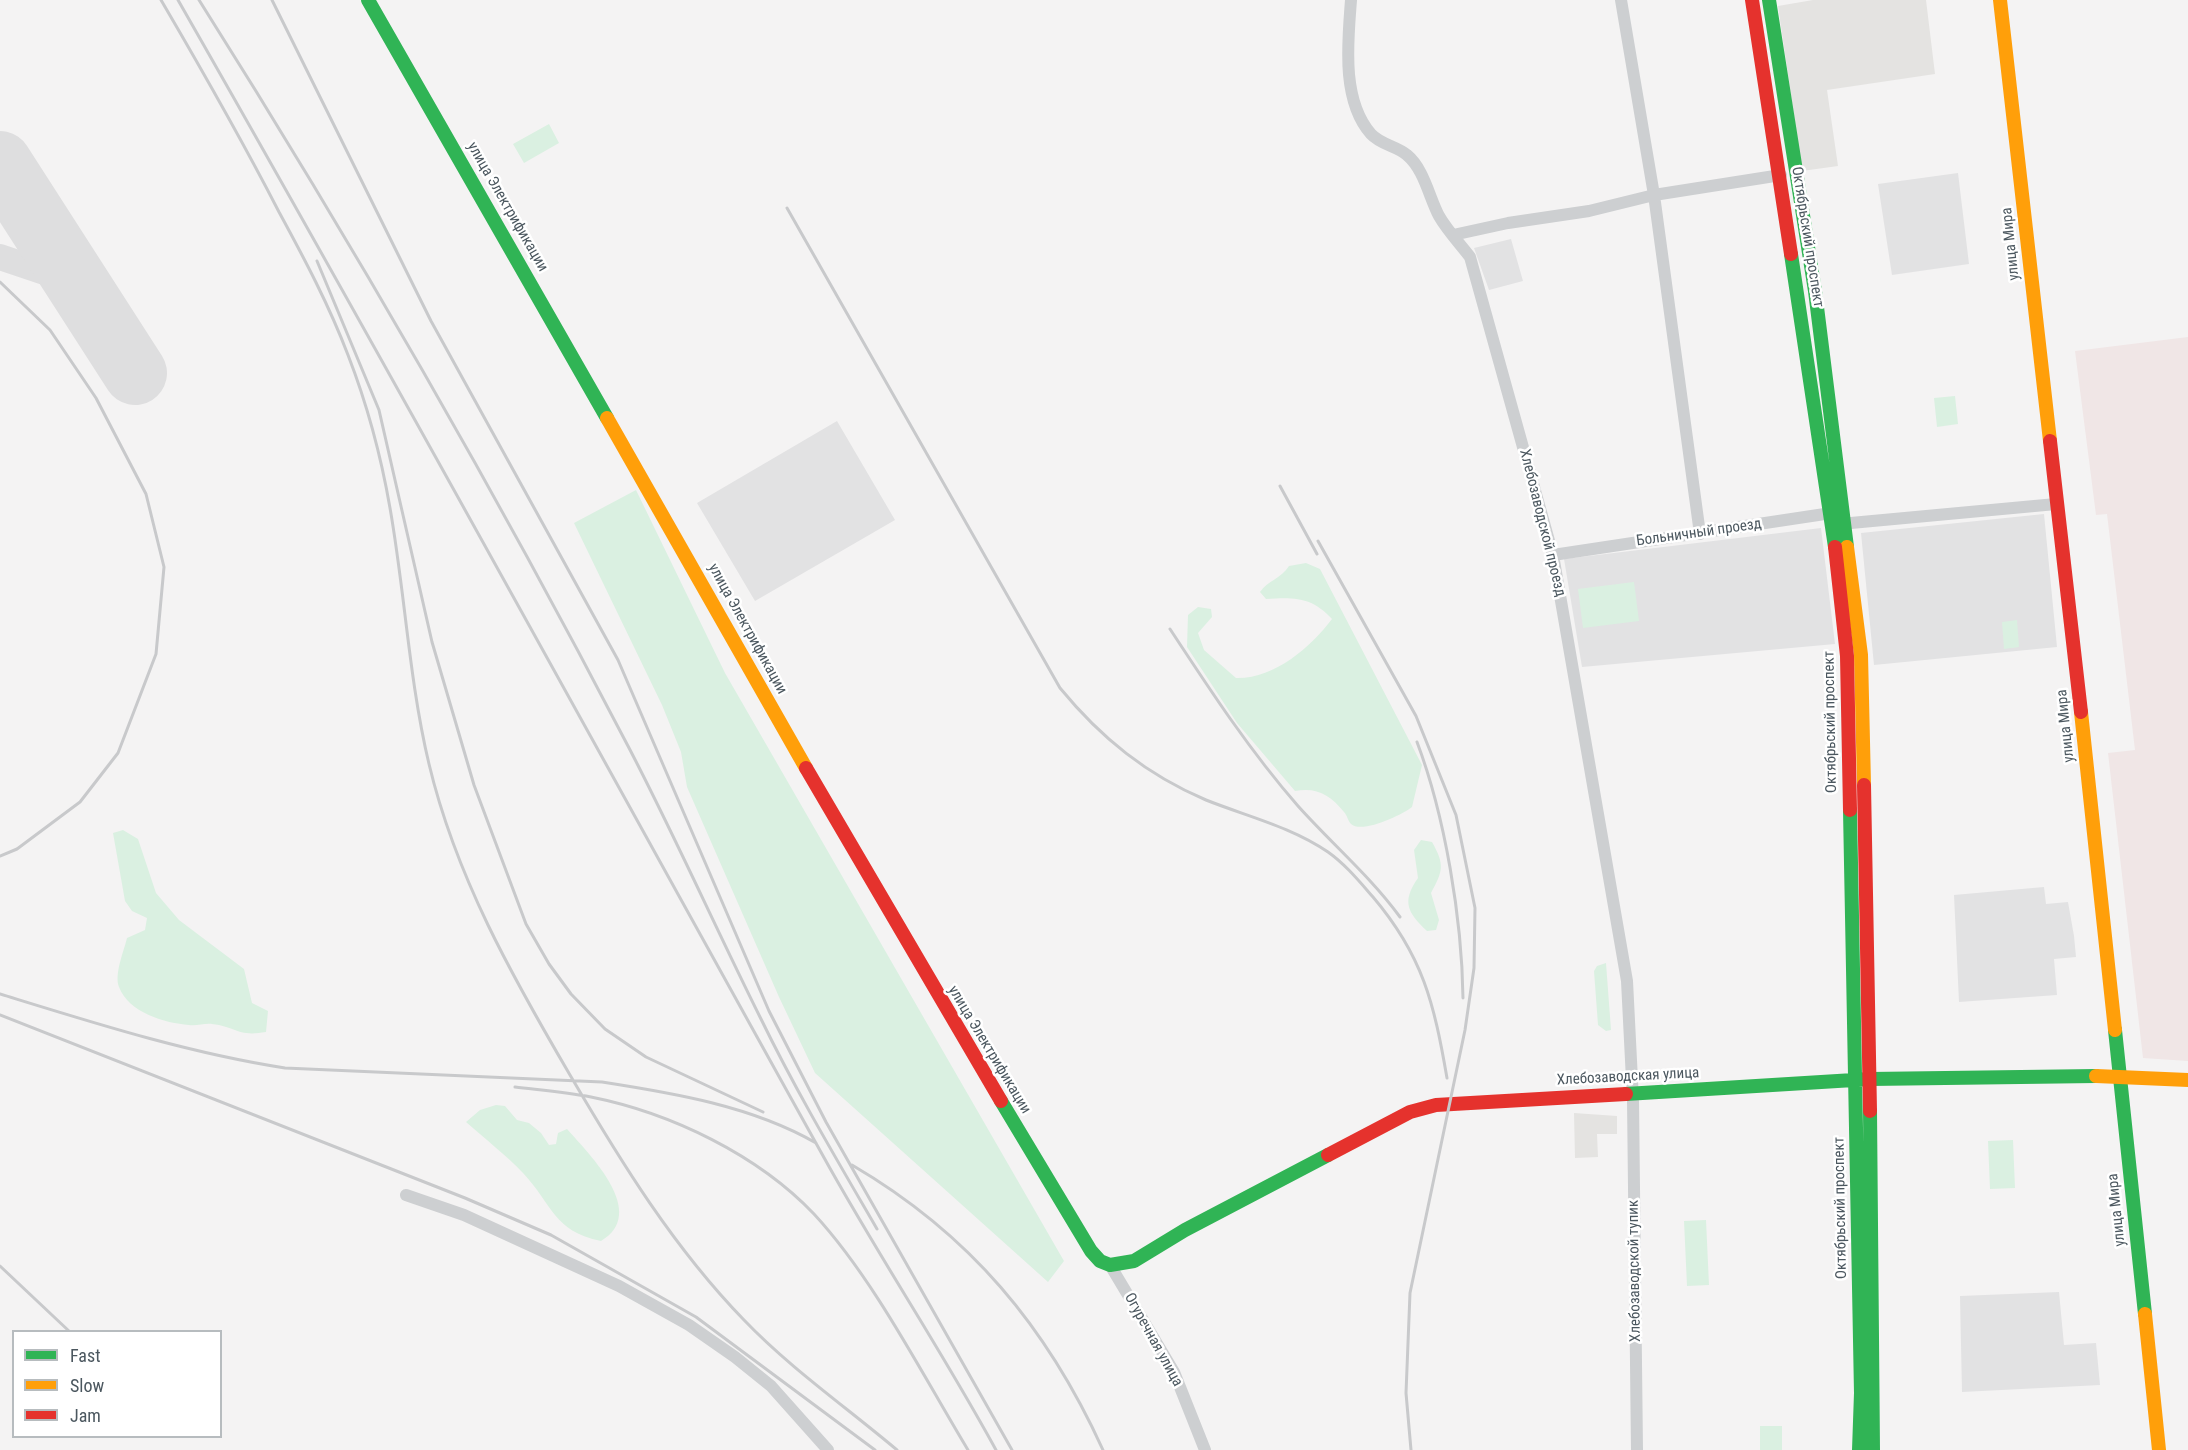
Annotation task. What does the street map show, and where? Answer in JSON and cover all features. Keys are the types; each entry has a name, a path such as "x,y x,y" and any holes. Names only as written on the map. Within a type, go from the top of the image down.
{"main road":[{"name":"улица Электрификации","path":"368,0 891,917 1090,1251 1100,1261 1110,1265"},
{"name":"Октябрьский проспект","path":"1752,0 1838,518"},
{"name":"Октябрьский проспект","path":"1769,0 1815,291 1838,518 1848,666 1873,1450"},
{"name":"улица Мира","path":"2000,0 2120,1076 2158,1450"},
{"name":"Хлебозаводская улица","path":"1110,1265 1134,1261 1185,1230 1410,1112 1450,1103 1863,1080 2120,1076 2188,1080"},
{"name":"Октябрьский проспект","path":"1859,1450 1863,1080"}],"street":[{"name":"Хлебозаводской проезд","path":"1351,0 1347,62 1350,85 1357,105 1370,133 1382,143 1407,155 1422,178 1440,218 1470,256 1553,555 1627,981 1632,1093"},
{"path":"1621,0 1654,195 1700,534"},
{"path":"1453,235 1508,223 1589,211 1654,195 1781,175"},
{"name":"Больничный проезд","path":"1553,555 1700,534 1838,518 2056,504"},
{"name":"Хлебозаводской тупик","path":"1632,1093 1637,1450"},
{"path":"406,1195 464,1215 619,1286 689,1325 771,1386 828,1450"},
{"name":"Огуречная улица","path":"1110,1265 1174,1372 1205,1450"}],"shaded area":[{"path":"1813,0 1926,0 1935,74 1827,90 1838,166 1802,171 1778,6"},
{"path":"1958,173 1969,264 1892,275 1878,184"},
{"path":"1511,239 1523,281 1489,290 1474,248"},
{"path":"2188,337 2188,1061 2143,1058 2108,753 2135,750 2107,514 2096,515 2075,351"},
{"path":"837,421 895,520 755,601 697,503"},
{"path":"2044,514 2057,647 1874,665 1861,533"},
{"path":"1821,528 1835,644 1582,667 1564,559"},
{"path":"2044,887 2046,904 2068,902 2074,936 2076,957 2054,959 2057,995 1959,1002 1954,895"},
{"path":"1574,1113 1617,1116 1617,1134 1597,1134 1598,1157 1575,1158"},
{"path":"2059,1292 2064,1345 2096,1343 2100,1385 1962,1392 1960,1296"}],"green space":[{"path":"549,124 559,143 524,163 513,144"},
{"path":"1955,396 1958,424 1937,427 1934,398"},
{"path":"636,490 725,673 1064,1261 1048,1282 815,1073 779,997 687,787 681,752 662,705 574,523"},
{"path":"1306,563 1320,569 1422,765 1412,807 1391,819 1364,827 1351,824 1345,813 1328,797 1316,791 1295,791 1237,723 1187,647 1188,615 1198,607 1211,609 1212,617 1198,633 1204,650 1236,678 1264,673 1290,660 1313,641 1332,619 1310,602 1286,598 1266,599 1260,592 1289,566"},
{"path":"1634,582 1639,621 1583,628 1578,589"},
{"path":"2017,620 2019,647 2004,649 2002,622"},
{"path":"123,830 138,839 156,893 179,920 244,969 252,1003 268,1011 266,1032 249,1033 212,1024 192,1025 169,1022 139,1010 124,996 119,987 118,976 127,938 145,930 147,918 132,911 125,901 113,833"},
{"path":"1421,840 1432,842 1441,862 1440,873 1431,893 1439,920 1436,930 1427,931 1411,913 1408,901 1418,878 1414,850"},
{"path":"1606,963 1611,1030 1606,1031 1598,1025 1594,971 1597,966"},
{"path":"496,1105 505,1106 517,1120 529,1123 541,1133 549,1145 556,1144 558,1133 567,1129 601,1168 611,1184 617,1200 619,1215 614,1229 601,1241 585,1237 563,1224 523,1173 466,1122 480,1110"},
{"path":"2013,1140 2015,1188 1990,1189 1988,1141"},
{"path":"1706,1220 1709,1285 1687,1286 1684,1221"},
{"path":"1760,1426 1782,1426 1782,1450 1760,1450"}],"taxiway":[{"path":"0,257 77,283"}],"runway":[{"path":"0,163 135,373"}],"railway":[{"path":"161,0 207,79 307,264 341,336 355,374 373,430 386,489 417,701 429,764 454,846 470,886 507,963 548,1038 609,1140 650,1203 694,1264 762,1338 897,1450"},
{"path":"178,0 422,432 843,1191 996,1450"},
{"path":"199,0 367,275 527,556 645,780 774,1046 877,1229"},
{"path":"272,0 431,321 618,660 769,1011 826,1122 1012,1450"},
{"path":"787,208 1060,688 1109,739 1164,779 1206,800 1314,843 1346,867 1390,919 1415,960 1431,1003 1447,1078"},
{"path":"317,261 379,410 432,642 474,785 526,924 549,964 571,994 605,1029 646,1057 763,1112"},
{"path":"0,282 50,330 96,398 146,494 164,567 156,654 118,753 80,802 17,849 0,856"},
{"path":"1280,486 1317,554"},
{"path":"1318,541 1416,716 1456,815 1475,908 1474,968 1465,1030 1410,1293 1406,1393 1411,1450"},
{"path":"1170,629 1263,764 1298,806 1376,888 1400,917"},
{"path":"1417,742 1436,802 1450,868 1459,935 1463,998"},
{"path":"0,994 177,1046 285,1068 602,1082 684,1096 766,1119 816,1143"},
{"path":"0,1015 465,1198 551,1235 696,1317 875,1450"},
{"path":"515,1087 591,1097 621,1104 682,1125 740,1155 792,1193 836,1240 877,1297 968,1450"},
{"path":"852,1165 933,1221 969,1253 1001,1287 1057,1363 1103,1450"},
{"path":"0,1266 68,1330"}],"traffic: fast":[{"path":"368,0 607,418"},
{"path":"1769,0 1815,291 1847,547"},
{"path":"1791,254 1835,547"},
{"path":"1850,810 1861,1393 1859,1450"},
{"path":"2115,1030 2145,1314"},
{"path":"1626,1094 1870,1079 2096,1076"},
{"path":"1001,1101 1091,1251 1100,1261 1110,1265 1134,1261 1185,1230 1328,1155"},
{"path":"1870,1111 1873,1450"}],"traffic: slow":[{"path":"2000,0 2050,441"},
{"path":"607,418 806,768"},
{"path":"1847,547 1861,655 1864,785"},
{"path":"2081,712 2115,1030"},
{"path":"2096,1076 2188,1080"},
{"path":"2145,1314 2159,1450"}],"traffic: jam":[{"path":"1752,0 1791,254"},
{"path":"2050,441 2081,712"},
{"path":"1835,547 1847,656 1850,810"},
{"path":"806,768 1001,1101"},
{"path":"1864,785 1870,1111"},
{"path":"1328,1155 1410,1112 1436,1105 1626,1094"}]}
